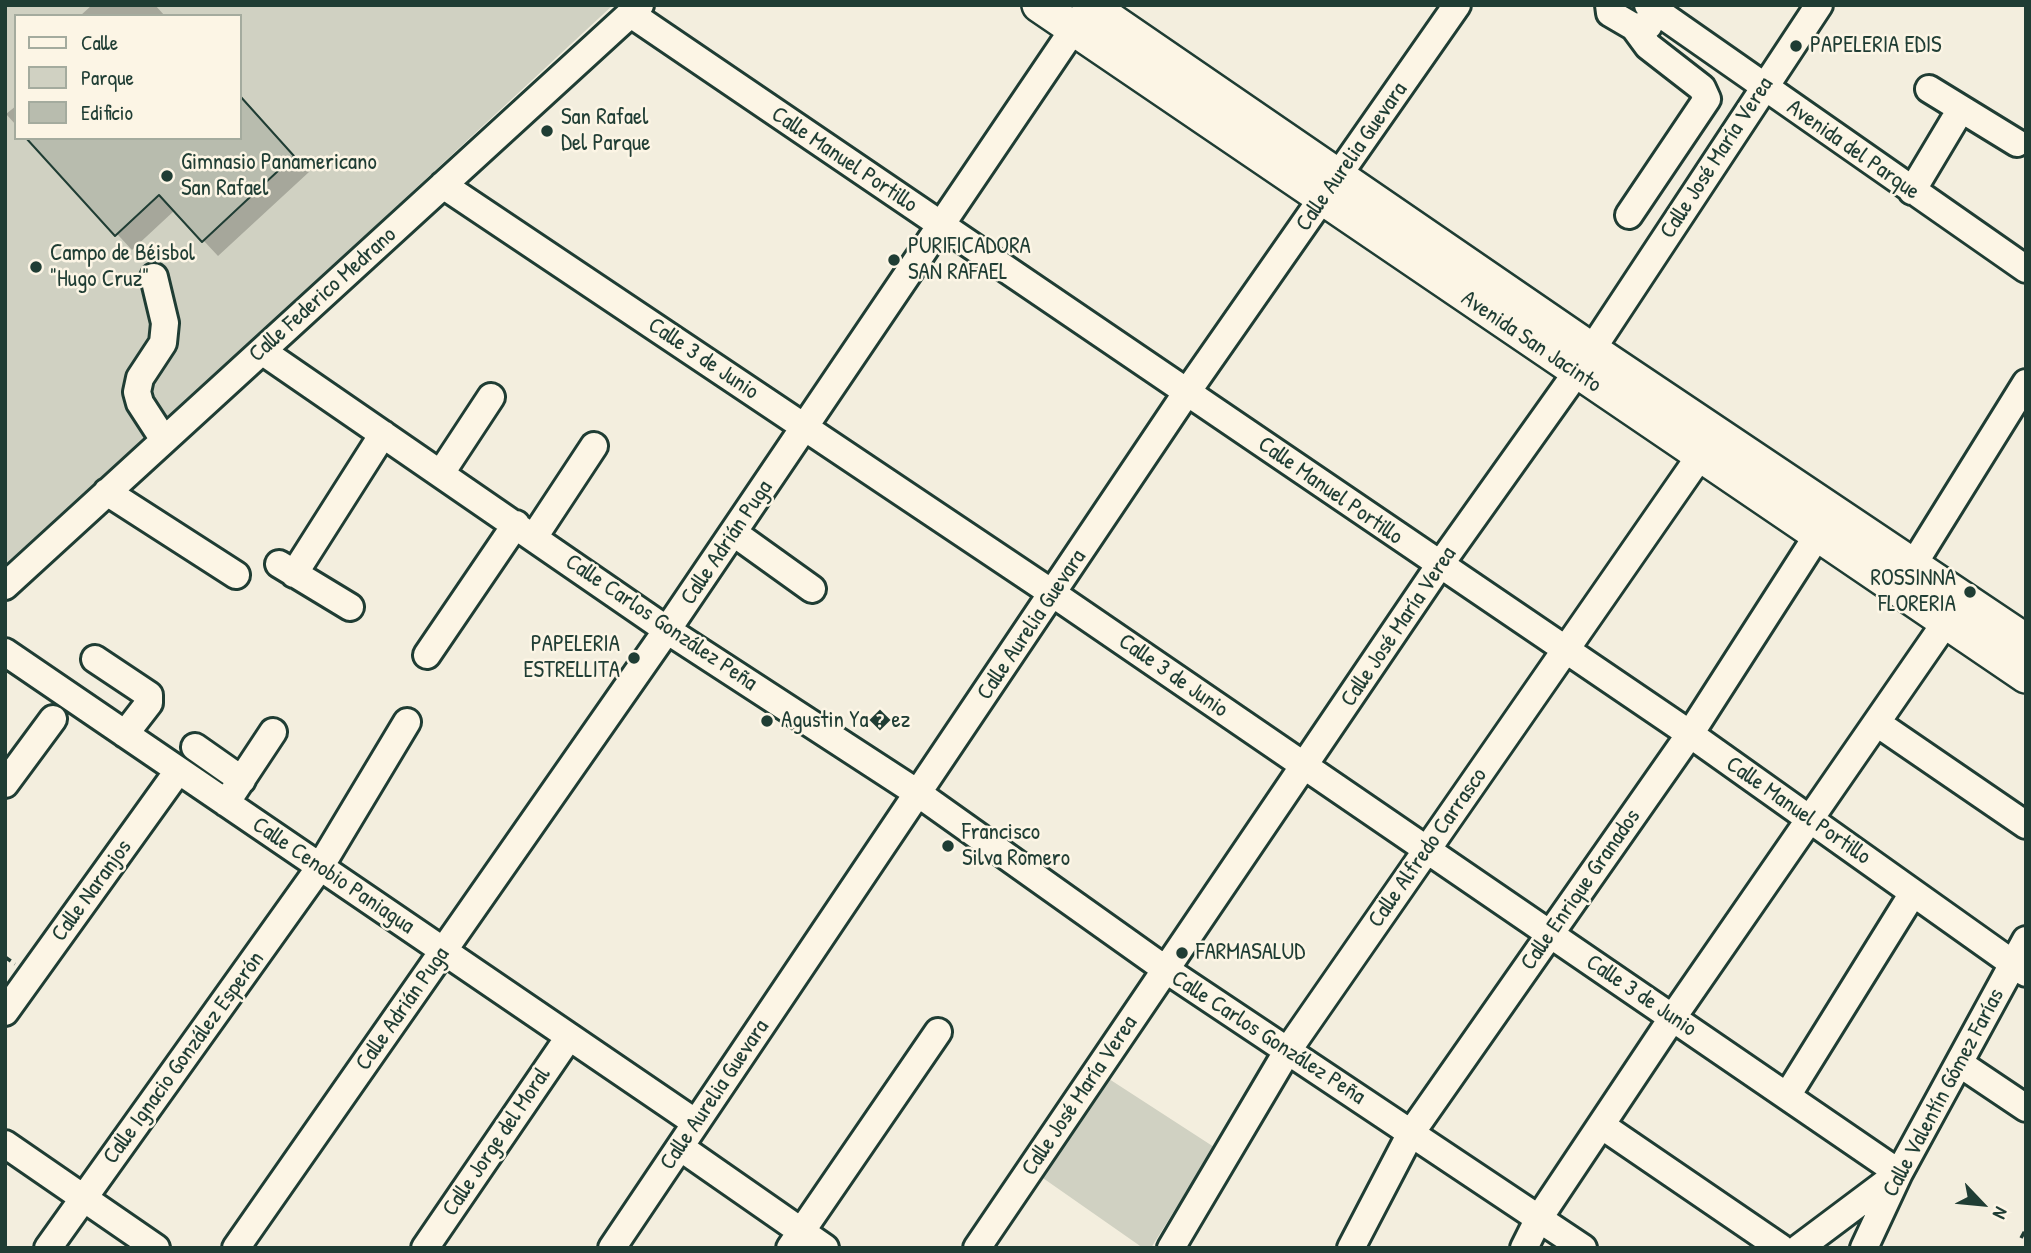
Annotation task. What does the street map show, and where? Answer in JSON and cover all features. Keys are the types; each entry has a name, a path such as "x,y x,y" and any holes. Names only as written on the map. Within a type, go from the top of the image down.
{"main road":[{"name":"Avenida San Jacinto","path":"1039,5 1085,11 1331,187 1584,361 1700,456 2026,676"},
{"name":"Avenida San Jacinto","path":"1584,361 1927,556 2026,641"}],"street":[{"name":"Calle Aurelia Guevara","path":"612,1248 1187,392 1457,5"},
{"path":"1609,5 1610,13 1641,16 1648,46 1702,88 1707,99 1629,215"},
{"name":"Calle José María Verea","path":"978,1248 1165,969 1305,768 1439,566 1584,361 1819,5"},
{"name":"Calle Federico Medrano","path":"5,586 636,10"},
{"name":"Calle Manuel Portillo","path":"636,10 941,227 1690,734 2019,969"},
{"name":"Calle Adrián Puga","path":"236,1248 734,533 1085,11"},
{"name":"Avenida del Parque","path":"1641,16 1671,22 1762,88 2026,269"},
{"path":"1929,89 2017,143"},
{"path":"1912,191 1961,109"},
{"name":"Calle 3 de Junio","path":"443,185 1052,593 1426,852 1673,1017 1899,1173"},
{"path":"153,277 165,323 163,343 140,378 137,391 140,403 164,440"},
{"name":"Calle Carlos González Peña","path":"261,351 667,630 919,794 1165,969 1583,1248"},
{"path":"1927,556 2026,383"},
{"path":"441,473 491,397"},
{"path":"1927,556 2026,407"},
{"path":"350,607 287,569 383,434"},
{"path":"427,655 594,446"},
{"name":"Calle Alfredo Carrasco","path":"1171,1248 1288,1050 1700,456"},
{"path":"107,492 236,575"},
{"path":"734,533 812,589"},
{"name":"Calle Enrique Granados","path":"1351,1248 1411,1133 1690,734 1817,536"},
{"path":"1524,1248 1539,1217 1673,1017 1946,622"},
{"name":"Calle Cenobio Paniagua","path":"5,652 696,1123"},
{"path":"95,659 149,695 149,703 125,734"},
{"path":"5,784 53,719"},
{"name":"Calle Ignacio González Esperón","path":"48,1248 320,867 407,722"},
{"path":"1877,723 2026,825"},
{"path":"226,803 273,732"},
{"path":"195,747 242,780"},
{"name":"Calle Naranjos","path":"5,1012 178,771"},
{"path":"1787,1096 1913,893"},
{"name":"Calle Valentín Gómez Farías","path":"1864,1248 1899,1173 1959,1063 2019,969 2026,940"},
{"path":"795,1239 938,1031"},
{"name":"Calle Jorge del Moral","path":"425,1248 569,1037"},
{"path":"1959,1063 2026,1108"},
{"path":"1601,1125 1781,1248"},
{"path":"5,1144 156,1248"},
{"path":"680,1147 795,1239 825,1248"},
{"path":"1799,1248 1899,1173"}],"path":[{"path":"2021,1238 2026,1229"}],"green space":[{"path":"5,5 613,5 5,570"},
{"path":"1106,1077 1214,1147 1151,1248 1143,1248 1040,1176"}],"building":[{"name":"Gimnasio Panamericano San Rafael","path":"242,98 294,156 202,242 159,195 115,236 28,140 242,140"}],"place":[{"name":"PAPELERIA EDIS","path":"1796,46"},
{"name":"San Rafael Del Parque","path":"547,131"},
{"name":"Gimnasio Panamericano San Rafael","path":"167,176"},
{"name":"PURIFICADORA SAN RAFAEL","path":"894,260"},
{"name":"Campo de Béisbol \"Hugo Cruz\"","path":"36,267"},
{"name":"ROSSINNA FLORERIA","path":"1970,592"},
{"name":"PAPELERIA ESTRELLITA","path":"634,658"},
{"name":"Agustin Ya�ez","path":"767,721"},
{"name":"Francisco Silva Romero","path":"948,846"},
{"name":"FARMASALUD","path":"1182,953"}]}
